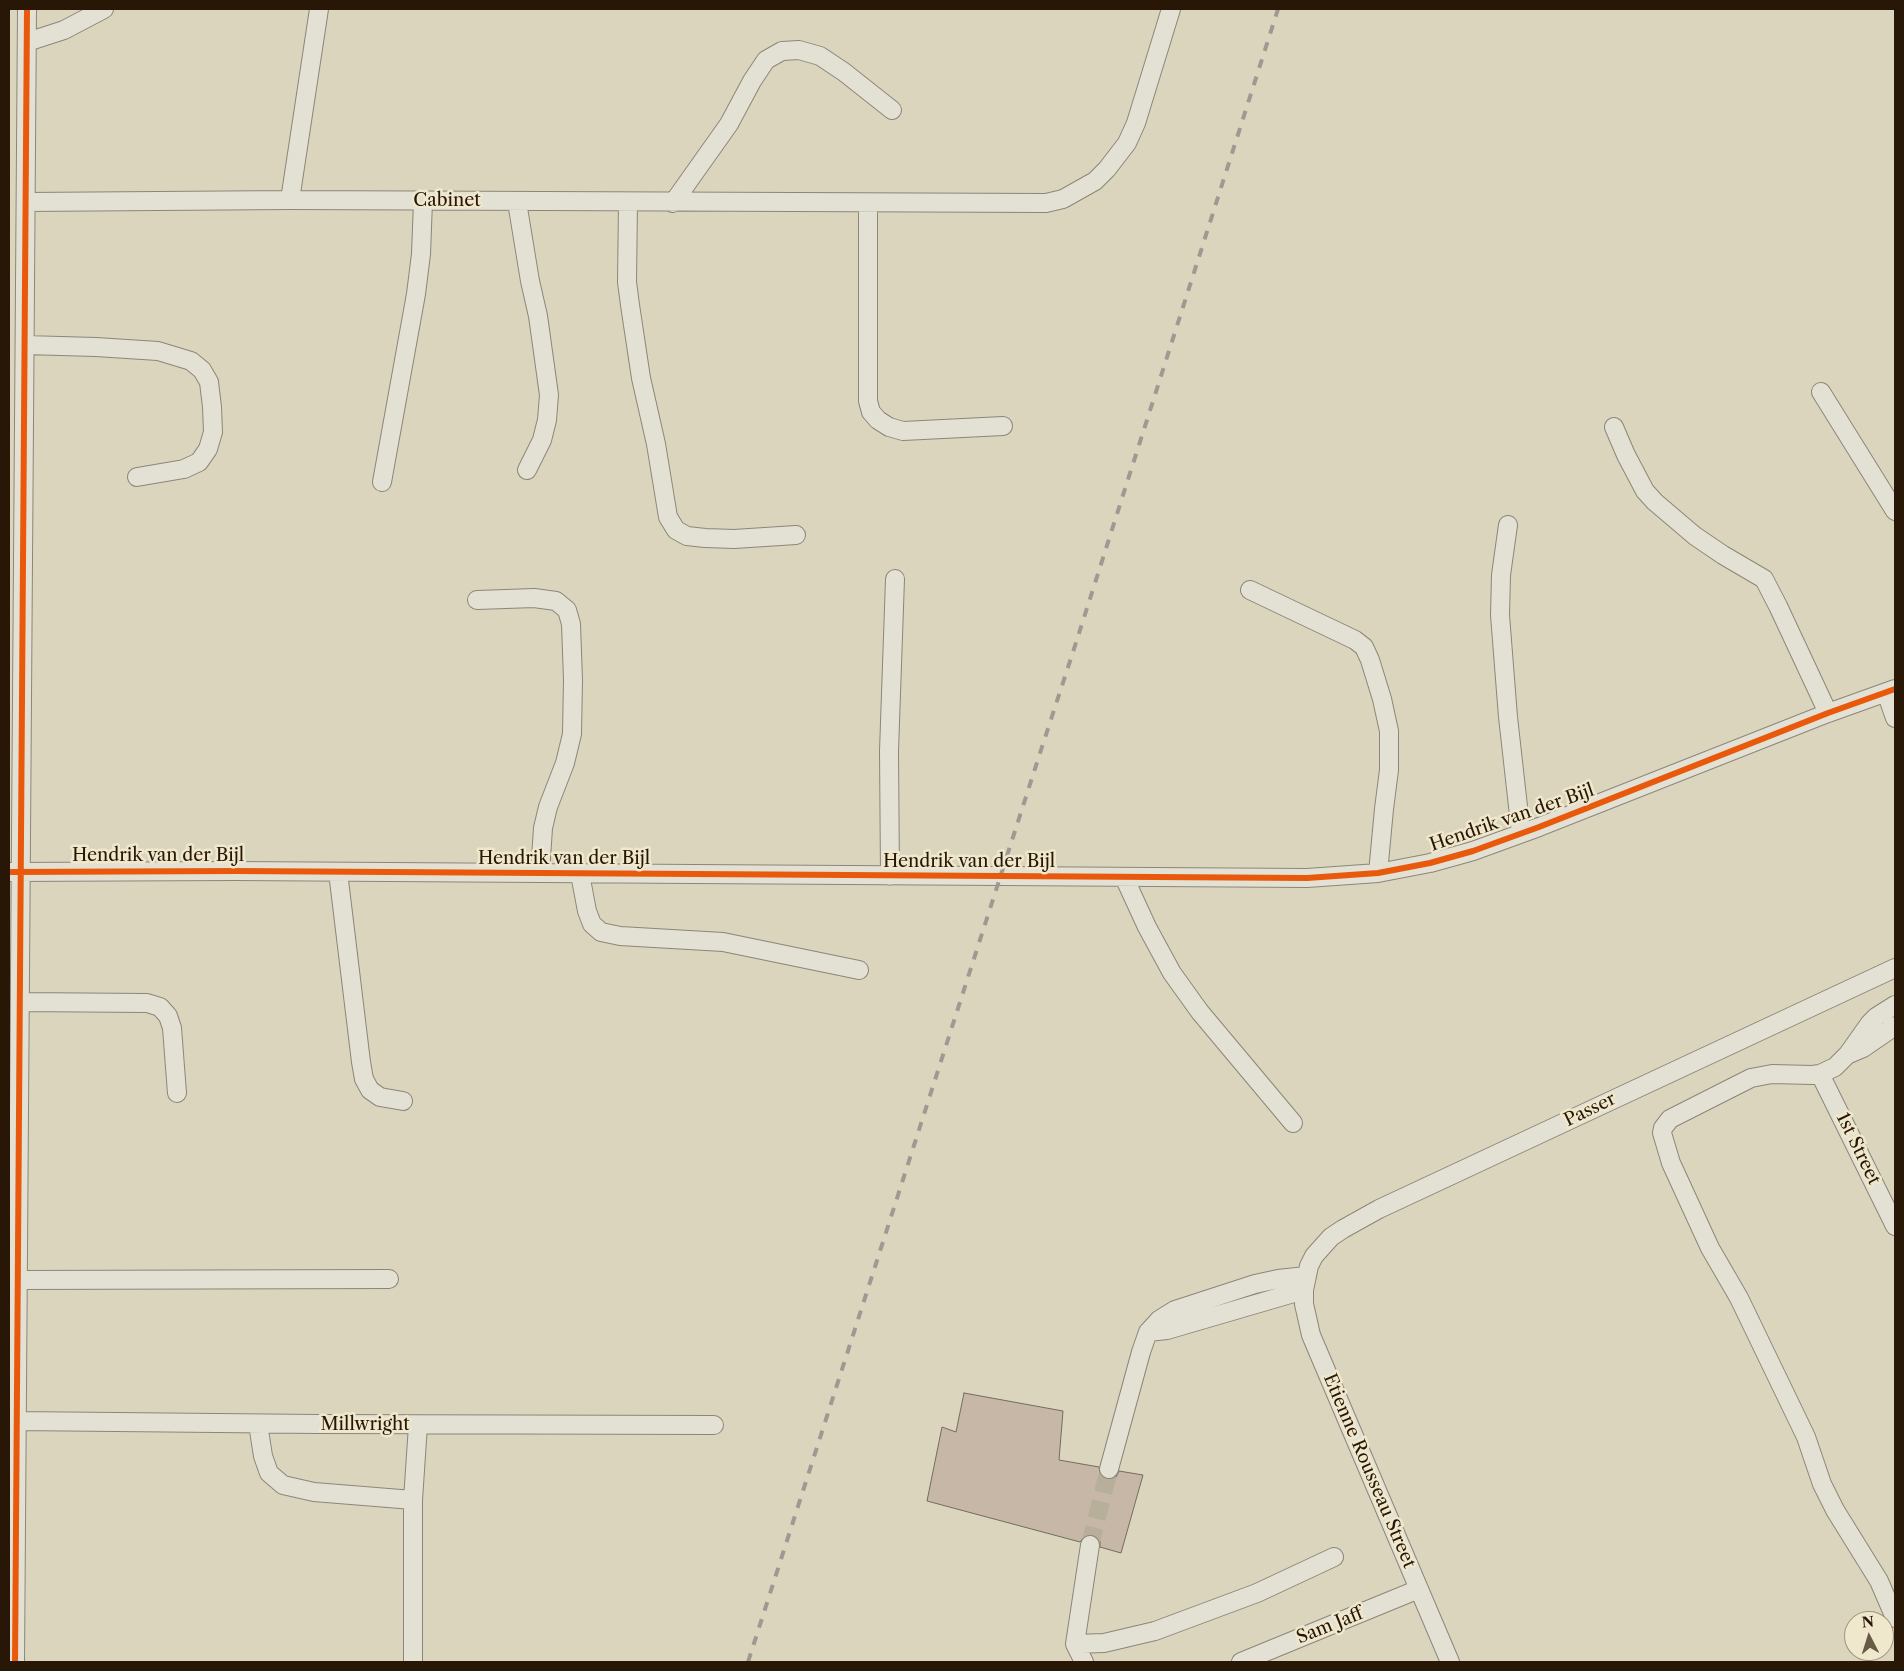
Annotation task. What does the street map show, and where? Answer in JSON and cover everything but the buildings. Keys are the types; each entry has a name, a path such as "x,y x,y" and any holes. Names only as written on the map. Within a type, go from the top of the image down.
{"street":[{"path":"15,1662 20,1002 15,872 26,345 27,9"},
{"path":"27,42 64,30 104,9"},
{"path":"290,200 319,9"},
{"name":"Cabinet","path":"26,202 290,200 628,203 1046,203 1063,199 1095,181 1107,169 1132,134 1171,9"},
{"path":"674,203 729,124 752,81 766,60 782,51 798,50 820,56 844,72 892,110"},
{"path":"382,482 416,294 421,254 423,201"},
{"path":"518,202 530,281 538,316 549,396 548,420 542,440 527,470"},
{"path":"868,202 868,401 871,412 878,420 889,427 903,431 1003,426"},
{"path":"628,203 628,282 630,305 641,378 656,444 668,517 676,530 687,536 734,539 796,535"},
{"path":"26,345 158,351 191,361 202,370 209,382 212,407 213,432 208,449 199,462 184,469 137,477"},
{"path":"1821,392 1895,511"},
{"path":"1614,427 1645,491 1654,502 1695,536 1764,579 1828,713"},
{"path":"1508,525 1501,575 1500,614 1508,717 1521,833"},
{"path":"890,876 889,751 894,579"},
{"path":"1250,590 1355,640 1364,647 1370,660 1382,699 1389,731 1389,770 1378,873"},
{"path":"478,600 534,598 556,600 567,610 571,624 574,680 572,734 565,763 546,814 543,828 540,873"},
{"path":"1891,690 1895,718"},
{"name":"Hendrik van der Bijl","path":"15,872 1307,878 1378,873 1430,863 1473,851 1891,690"},
{"path":"338,872 364,1079 370,1090 380,1097 403,1101"},
{"path":"580,874 587,911 592,924 601,932 620,936 723,942 860,970"},
{"path":"1124,877 1147,927 1172,973 1200,1012 1293,1123"},
{"name":"Passer","path":"1305,1283 1309,1266 1324,1245 1332,1237 1356,1221 1618,1096 1895,968"},
{"path":"20,1002 148,1004 160,1007 168,1016 172,1028 176,1093"},
{"path":"1895,1005 1870,1023 1848,1054 1835,1067 1820,1074 1805,1076 1772,1074 1751,1078 1670,1119 1663,1128 1662,1138 1671,1163 1710,1248 1739,1298 1806,1437 1822,1484 1835,1510 1878,1581 1895,1618"},
{"path":"1848,1054 1863,1048 1895,1026"},
{"name":"1st Street","path":"1820,1074 1895,1226"},
{"path":"18,1280 389,1279"},
{"path":"1109,1469 1148,1332 1167,1330 1305,1283"},
{"name":"Etienne Rousseau Street","path":"1305,1283 1306,1316 1316,1349 1450,1662"},
{"name":"Millwright","path":"16,1421 418,1425 714,1425"},
{"path":"258,1424 263,1456 269,1473 283,1485 314,1492 414,1500"},
{"path":"413,1662 414,1500 418,1425"},
{"path":"1084,1662 1075,1644 1090,1545"},
{"path":"1075,1644 1104,1643 1155,1631 1256,1593 1334,1557"},
{"name":"Sam Jaff","path":"1241,1662 1419,1589"}],"tunnel":[{"path":"1090,1545 1109,1469"}],"railway":[{"path":"748,1662 1278,9"}],"cycle path":[{"path":"15,1662 27,9"},
{"path":"9,872 235,871 1307,878 1378,873 1430,863 1473,851 1539,827 1828,713 1895,689"}]}
